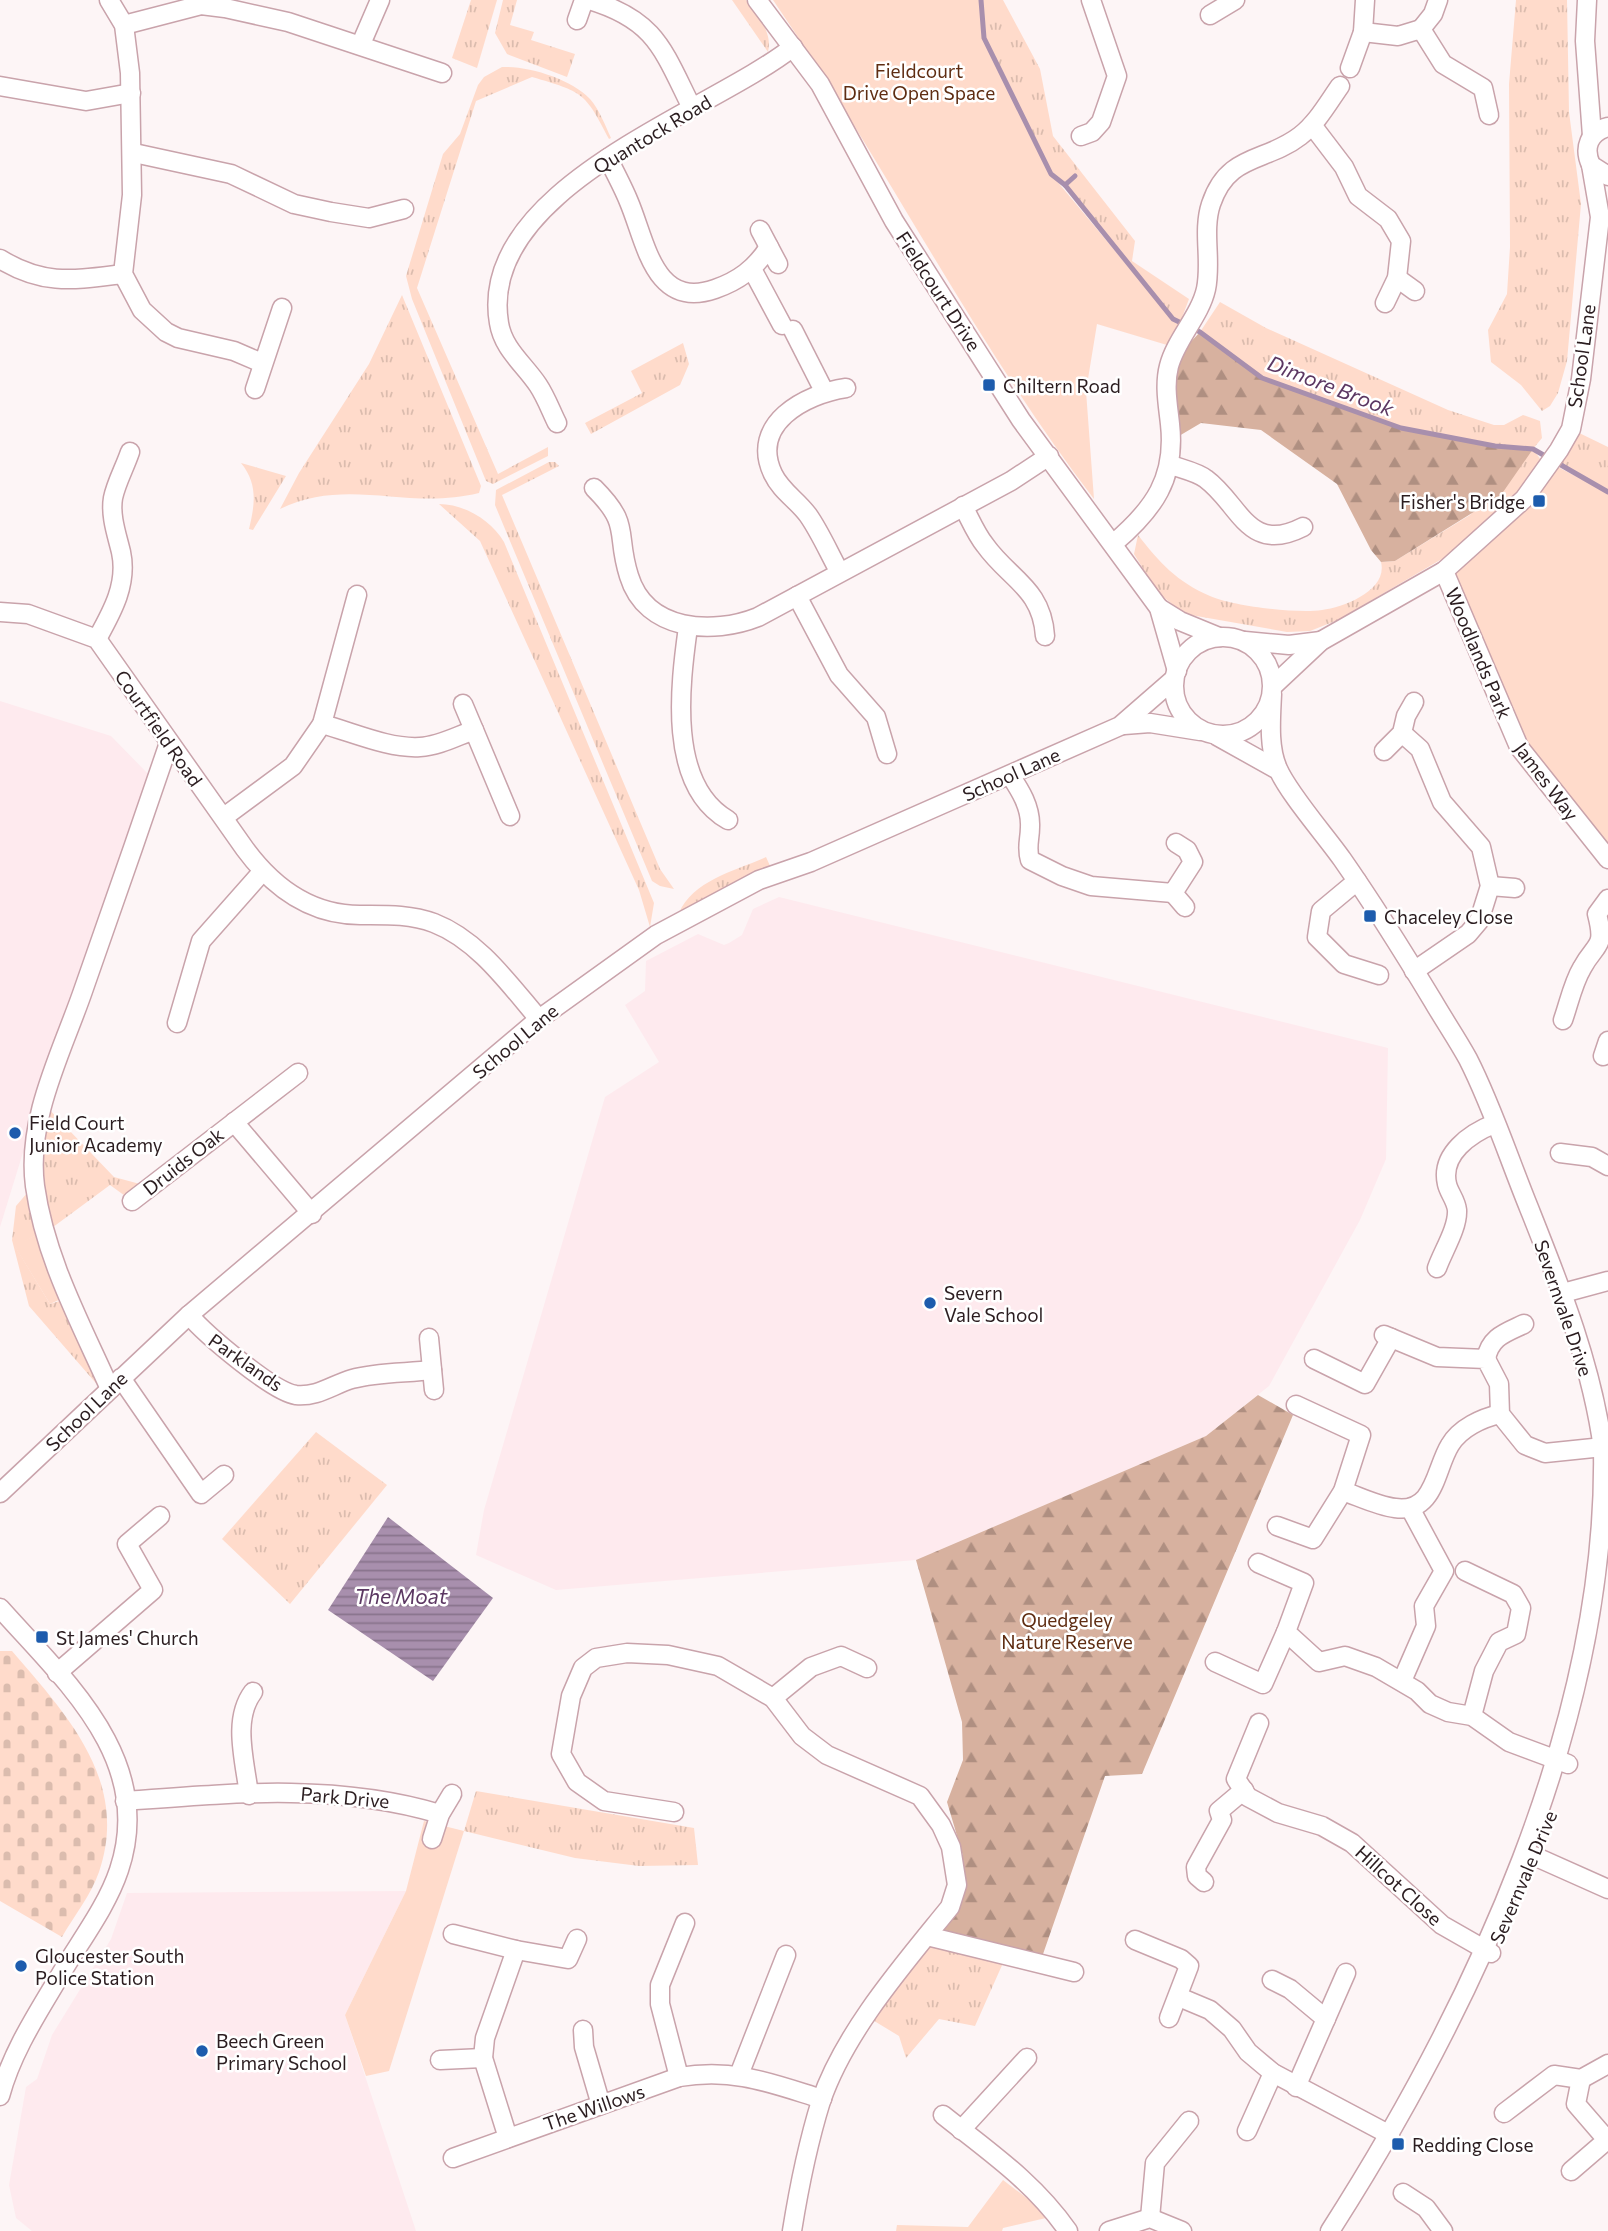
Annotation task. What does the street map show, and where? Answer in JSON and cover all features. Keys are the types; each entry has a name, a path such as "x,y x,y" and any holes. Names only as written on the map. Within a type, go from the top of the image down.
{"street":[{"path":"109,0 124,25 131,93 134,153 123,274 142,310 166,332 178,338 234,351 262,363"},
{"path":"360,44 380,0"},
{"path":"577,20 584,0"},
{"path":"589,0 622,12 651,33 692,108"},
{"name":"Fieldcourt Drive","path":"757,0 820,84 894,222 1021,420 1114,543 1158,608 1175,675"},
{"path":"1080,135 1092,132 1101,122 1117,76 1091,0"},
{"path":"1350,68 1363,32 1365,0"},
{"path":"1363,32 1398,36 1421,29 1433,14 1438,0"},
{"path":"1587,0 1585,41 1592,136 1608,127"},
{"path":"1210,15 1233,1"},
{"path":"124,25 201,5 225,4 360,44 442,73"},
{"path":"1421,29 1443,64 1483,88 1489,115"},
{"name":"Quantock Road","path":"557,423 539,386 505,341 497,305 500,285 511,254 526,228 573,182 635,139 753,76 793,47"},
{"path":"0,86 86,101 131,93"},
{"path":"1114,543 1138,521 1162,488 1171,465 1172,446 1166,393 1169,365 1205,293 1210,268 1209,207 1217,189 1227,174 1245,160 1298,138 1312,125 1340,86"},
{"path":"1589,93 1608,121"},
{"path":"1312,125 1344,167 1358,196 1388,219 1401,241 1397,278 1385,303"},
{"name":"School Lane","path":"1444,570 1524,499 1571,429 1581,379 1604,210 1587,147 1592,136"},
{"path":"134,153 231,174 293,204 331,212 369,218 404,209"},
{"path":"608,158 629,201 654,271 674,288 706,292 740,279 752,269 769,247"},
{"path":"1591,165 1608,176"},
{"path":"760,230 778,264"},
{"path":"0,259 39,278 61,281 123,274"},
{"path":"752,269 824,391"},
{"path":"1397,278 1415,291"},
{"path":"255,389 282,308"},
{"path":"839,571 807,515 779,485 768,457 772,430 780,418 824,391 846,388"},
{"path":"0,612 28,614 97,639 117,602 122,578 122,556 113,521 113,499 130,452"},
{"path":"594,488 614,507 621,524 629,579 642,600 671,621 688,627 735,627 1011,481 1049,456"},
{"path":"1171,465 1204,477 1219,490 1244,523 1256,532 1280,534 1303,527"},
{"path":"963,506 984,545 1030,591 1044,618 1045,636"},
{"path":"1321,641 1289,645 1219,637 1203,641 1189,650 1175,675 1175,696 1181,711 1191,724 1209,733 1239,733 1251,727 1268,707 1273,690 1321,641 1444,570"},
{"name":"Woodlands Park","path":"1444,570 1514,734"},
{"path":"224,817 293,766 322,724 357,594"},
{"path":"797,596 839,675 876,717 887,754"},
{"name":"Fieldcourt Drive","path":"1158,608 1180,621 1219,637"},
{"path":"688,627 680,687 683,739 696,783 712,811 728,820"},
{"name":"Courtfield Road","path":"97,639 262,872 306,904 357,915 410,916 456,934 487,960 539,1019"},
{"path":"1244,641 1265,659 1273,690"},
{"name":"School Lane","path":"1120,726 1175,675"},
{"name":"Severnvale Drive","path":"1273,690 1272,740 1278,770 1357,881 1469,1061 1563,1293 1587,1368 1603,1447 1608,1498 1608,1557 1599,1642 1578,1733 1534,1856 1491,1953 1390,2135 1330,2231"},
{"path":"1384,751 1402,733 1406,716 1414,702"},
{"path":"463,704 510,816"},
{"name":"School Lane","path":"0,1493 189,1315 312,1214 539,1019 656,935 759,880 811,862 1120,726 1150,723 1209,733"},
{"path":"322,724 401,746 419,747 435,745 474,730"},
{"name":"Severnvale Drive","path":"1209,733 1278,770"},
{"path":"1402,733 1420,749 1441,802 1481,847 1490,886 1479,921 1468,934 1414,971"},
{"name":"James Way","path":"1514,734 1519,747 1608,859"},
{"path":"169,743 60,1052 36,1138 35,1184 43,1226 60,1277 115,1384 201,1494 224,1475"},
{"path":"1010,775 1024,798 1029,814 1026,848 1030,860 1062,876 1091,886 1179,900 1193,862 1186,850 1176,843"},
{"path":"177,1023 201,941 262,872"},
{"path":"1357,881 1321,911 1309,938 1344,964 1379,975"},
{"path":"1490,886 1515,888"},
{"path":"1563,1020 1582,967 1597,951 1602,934 1597,914 1608,899"},
{"name":"Druids Oak","path":"132,1201 298,1073"},
{"name":"Druids Oak","path":"234,1122 312,1214"},
{"path":"1437,1268 1456,1218 1457,1207 1446,1183 1448,1162 1469,1137 1494,1124"},
{"path":"1560,1153 1592,1157 1608,1166"},
{"path":"1563,1293 1608,1281"},
{"name":"Parklands","path":"189,1315 204,1333 271,1383 293,1395 316,1395 353,1379 432,1370"},
{"path":"1524,1324 1497,1336 1488,1346 1486,1359 1499,1384 1500,1414 1525,1445 1545,1453 1603,1447"},
{"path":"1314,1359 1365,1384 1387,1337 1437,1357 1486,1359"},
{"path":"429,1338 434,1390"},
{"path":"1277,1526 1313,1539 1343,1491 1360,1435 1297,1405"},
{"path":"1343,1491 1395,1508 1410,1508 1431,1493 1450,1444 1462,1432 1486,1417 1500,1414"},
{"path":"1402,1681 1426,1626 1424,1606 1444,1571 1410,1508"},
{"path":"57,1673 153,1590 127,1544 160,1516"},
{"path":"1216,1662 1262,1684 1289,1633 1304,1583 1258,1563"},
{"path":"1465,1571 1513,1594 1521,1608 1516,1634 1499,1642 1484,1671 1472,1716"},
{"path":"0,1608 93,1714 120,1767 125,1801 125,1832 120,1869 32,2023 0,2095"},
{"path":"1289,1633 1319,1662 1345,1656 1376,1667 1402,1681 1430,1704 1448,1712 1472,1716 1517,1746 1567,1764"},
{"path":"674,1812 604,1801 577,1782 561,1754 570,1696 583,1668 596,1658 627,1653 668,1655 718,1666 774,1698 802,1736 827,1755 920,1796 941,1825 951,1847 957,1885 950,1907 858,2026 822,2099 800,2180 792,2231"},
{"path":"774,1698 811,1667 841,1656 867,1668"},
{"path":"249,1795 241,1723 243,1705 253,1692"},
{"path":"1204,1882 1197,1875 1196,1867 1223,1820 1219,1811 1240,1785 1259,1723"},
{"name":"Hillcot Close","path":"1240,1785 1248,1797 1278,1813 1312,1823 1352,1843 1442,1925 1491,1953"},
{"name":"Park Drive","path":"125,1801 302,1792 357,1795 400,1802 440,1814"},
{"path":"432,1839 440,1814 452,1794"},
{"path":"1534,1856 1608,1889"},
{"path":"679,2077 660,2004 660,1985 685,1923"},
{"path":"453,1934 516,1951 568,1959 577,1939"},
{"path":"927,1936 1074,1972"},
{"path":"1135,1940 1181,1959 1189,1966 1169,2018"},
{"path":"508,2138 483,2058 485,2038 516,1951"},
{"path":"739,2075 786,1955"},
{"path":"1296,2087 1346,1973"},
{"path":"1272,1980 1290,1989 1326,2019"},
{"path":"1179,1997 1210,2010 1232,2029 1248,2052 1273,2073 1390,2135"},
{"path":"583,2030 584,2047 601,2105"},
{"path":"440,2060 483,2058"},
{"path":"961,2130 1027,2058"},
{"path":"1504,2113 1553,2076 1581,2079 1608,2064"},
{"name":"The Willows","path":"453,2158 679,2077 709,2072 739,2075 822,2099"},
{"path":"1247,2131 1273,2073"},
{"path":"1571,2171 1607,2140 1576,2104 1581,2079"},
{"path":"943,2115 998,2156 1036,2191 1068,2231"},
{"path":"1150,2218 1155,2163 1189,2121"},
{"path":"1403,2193 1426,2208 1443,2231"},
{"path":"1109,2231 1150,2218 1182,2231"}],"shaded area":[{"path":"0,701 111,736 149,775 58,1039 0,1227"},
{"name":"Severn Vale School","path":"779,897 1388,1048 1386,1159 1360,1220 1269,1386 1206,1436 916,1560 556,1590 476,1555 484,1510 605,1097 659,1062 625,1005 645,991 646,961 698,934 724,945 729,943 742,935 753,909"},
{"name":"Beech Green Primary School","path":"406,1891 345,2015 416,2231 32,2231 16,2218 9,2185 26,2087 37,2079 52,2035 111,1939 127,1893"}],"green space":[{"path":"471,0 497,0 477,68 452,58"},
{"path":"503,0 517,0 510,25 534,32 531,40 575,54 567,77 507,54 495,33"},
{"path":"732,0 746,0 759,18 768,37 768,52"},
{"name":"Fieldcourt Drive Open Space","path":"773,0 981,0 984,38 1051,174 1172,319 1180,323 1167,345 1097,324 1086,391 1094,499 1009,378 854,125"},
{"path":"981,0 1003,0 1040,69 1053,136 1135,241 1132,261 1189,299 1180,323 1173,319 1065,185 1051,174 984,38"},
{"path":"1516,0 1567,0 1569,112 1581,204 1567,361 1558,393 1550,406 1542,411 1521,385 1491,362 1488,330 1507,294 1510,247 1509,84"},
{"path":"502,67 537,71 572,85 593,103 611,138 609,139 594,112 581,96 562,86 532,77 476,101 417,288 498,474 548,447 548,456 493,484 486,481 412,299 406,276 443,154 460,134 478,85 484,77"},
{"path":"402,295 481,486 479,493 452,498 330,495 280,509 299,473 369,364"},
{"path":"1220,302 1266,328 1448,410 1494,425 1504,425 1523,415 1540,421 1542,438 1533,449 1541,460 1511,501 1447,556 1338,620 1310,631 1287,632 1185,614 1158,593 1134,554 1138,535 1170,570 1198,590 1220,600 1282,610 1311,611 1331,608 1353,601 1371,589 1378,581 1381,562 1395,561 1470,515 1532,449 1495,446 1401,428 1262,378 1200,332"},
{"path":"1200,332 1262,378 1401,428 1495,446 1533,449 1501,495 1395,561 1381,562 1371,550 1337,484 1261,430 1201,423 1179,436 1172,446 1169,365"},
{"path":"683,343 689,364 680,385 591,434 585,423 642,393 631,371"},
{"path":"1571,429 1608,447 1608,492 1551,461"},
{"path":"549,462 555,462 559,466 502,495 660,869 674,889 652,881 495,505 496,490"},
{"path":"241,463 286,476 253,530 249,529 254,503 253,487"},
{"path":"1556,466 1608,493 1608,854 1519,747 1444,571"},
{"path":"439,504 458,507 476,515 492,527 504,542 654,903 650,927 639,890 480,541"},
{"path":"766,857 771,868 679,913 685,902 705,884"},
{"path":"44,1104 114,1177 151,1187 132,1201 110,1185 45,1233 35,1183"},
{"path":"28,1192 39,1234 15,1246 50,1304 66,1299 101,1389 29,1306 12,1240 16,1206"},
{"path":"39,1234 61,1299 50,1304 14,1245"},
{"name":"Quedgeley Nature Reserve","path":"1258,1395 1293,1415 1142,1774 1105,1776 1042,1957 943,1931 961,1902 963,1856 947,1802 963,1760 962,1722 916,1560 1206,1436"},
{"path":"316,1432 387,1485 290,1604 222,1539"},
{"path":"0,1651 12,1651 53,1699 71,1725 87,1751 99,1779 106,1808 106,1839 96,1881 62,1937 0,1901"},
{"path":"476,1791 694,1828 698,1865 639,1866 575,1858 464,1831"},
{"path":"424,1821 464,1831 389,2071 366,2076 345,2015 406,1891"},
{"path":"927,1936 1007,1954 975,2026 939,2019 906,2058 899,2036 866,2016"},
{"path":"1003,2180 1032,2202 1046,2218 1003,2228 1002,2231 896,2231 897,2225 968,2227"}],"water":[{"name":"The Moat","path":"388,1517 493,1598 433,1681 328,1610"}],"waterway":[{"name":"Dimore Brook","path":"981,0 984,38 1051,174 1065,185 1173,319 1200,332 1262,378 1401,428 1495,446 1533,449 1608,492"},
{"path":"1065,185 1075,176"}],"place":[{"name":"Chiltern Road","path":"989,385"},
{"name":"Fisher's Bridge","path":"1539,501"},
{"name":"Chaceley Close","path":"1370,916"},
{"name":"Field Court Junior Academy","path":"15,1133"},
{"name":"Severn Vale School","path":"930,1303"},
{"name":"St James' Church","path":"42,1637"},
{"name":"Gloucester South Police Station","path":"21,1966"},
{"name":"Beech Green Primary School","path":"202,2051"},
{"name":"Redding Close","path":"1398,2144"}]}
